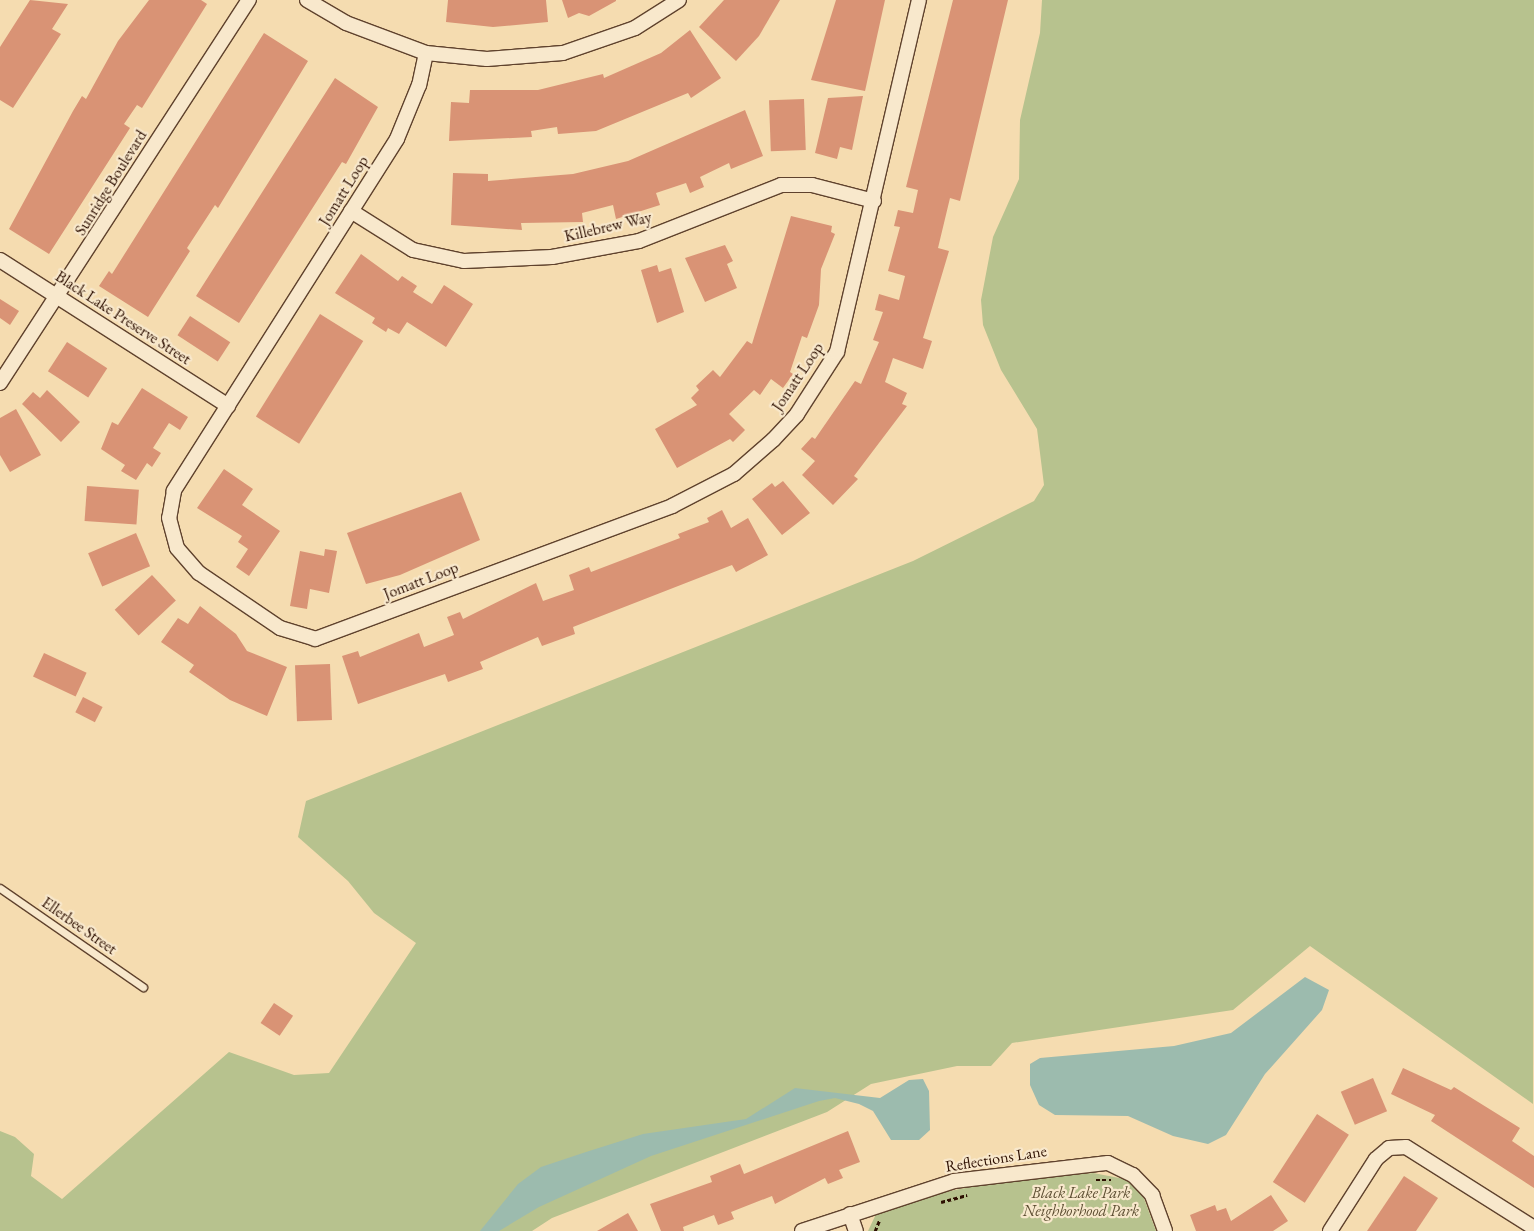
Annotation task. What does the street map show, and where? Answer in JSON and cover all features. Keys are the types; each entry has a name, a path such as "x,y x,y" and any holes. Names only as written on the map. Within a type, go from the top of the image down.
{"street":[{"name":"Sunridge Boulevard","path":"0,383 59,298 249,0"},
{"path":"307,0 346,23 426,53 487,59 563,52 635,28 679,0"},
{"name":"Jomatt Loop","path":"426,53 409,118 174,491 169,518 177,548 199,573 280,628 316,639 334,634 672,506 752,459 798,414 837,352 874,201 919,0"},
{"name":"Killebrew Way","path":"351,211 413,250 464,261 552,257 639,240 781,186 812,185 874,201"},
{"name":"Black Lake Preserve Street","path":"0,260 228,406"},
{"path":"1330,1231 1376,1159 1389,1148 1406,1148 1425,1156 1534,1228"},
{"name":"Reflections Lane","path":"802,1231 954,1181 1108,1163 1133,1175 1152,1195 1166,1231"},
{"path":"850,1214 856,1231"}],"lane":[{"name":"Ellerbee Street","path":"0,888 143,987"}],"path":[{"path":"1090,1180 1119,1183"},
{"path":"932,1204 970,1194"},
{"path":"875,1231 886,1216"}],"green space":[{"path":"1042,0 1534,0 1533,1104 1310,946 1233,1010 1012,1043 991,1066 957,1066 871,1084 827,1112 552,1218 532,1231 0,1231 0,1131 15,1137 34,1154 31,1176 62,1199 229,1052 294,1075 329,1073 416,943 374,913 348,881 298,837 306,801 913,561 1034,501 1044,485 1037,429 1001,370 983,325 981,300 993,237 1019,179 1020,120 1040,33"},
{"name":"Black Lake Park Neighborhood Park","path":"1093,1173 1130,1180 1142,1193 1156,1231 868,1231 877,1212 934,1194 1002,1181"}],"shaded area":[{"path":"1305,977 1329,990 1322,1010 1265,1074 1226,1135 1208,1144 1173,1136 1128,1116 1055,1115 1039,1105 1030,1085 1030,1064 1040,1058 1174,1046 1231,1033"},
{"path":"923,1079 929,1091 930,1130 919,1140 891,1140 873,1111 859,1104 835,1098 819,1101 651,1156 539,1207 499,1231 480,1231 518,1184 541,1167 643,1134 746,1119 795,1088 880,1098 909,1080"}],"building":[{"path":"30,0 68,4 52,29 61,34 13,108 0,100 0,47"},
{"path":"149,0 201,0 207,4 142,108 137,105 124,124 130,128 49,254 9,229 82,96 86,99 118,41"},
{"path":"448,0 546,0 548,22 493,27 446,22"},
{"path":"562,0 616,1 589,16 579,13 568,18"},
{"path":"724,0 780,0 759,36 736,61 699,27"},
{"path":"836,0 885,0 865,91 811,80"},
{"path":"953,0 1008,0 960,201 950,198 938,248 949,251 923,338 932,341 923,369 893,358 885,382 907,393 902,404 907,406 854,476 858,479 833,505 802,475 815,461 801,449 812,437 815,439 855,381 861,384 879,342 873,340 883,312 875,310 879,294 899,300 905,276 888,271 900,227 894,226 898,210 913,213 918,190 906,187"},
{"path":"690,30 721,78 691,98 688,93 596,131 558,134 557,127 531,131 532,137 449,141 451,102 469,103 470,90 538,90 603,74 604,78 661,53"},
{"path":"264,33 308,61 218,208 215,205 187,248 190,251 148,317 99,286 109,271 112,274"},
{"path":"335,78 378,107 346,164 342,162 239,323 196,296"},
{"path":"863,96 852,150 840,147 837,159 815,153 828,98"},
{"path":"804,99 806,150 771,151 769,100"},
{"path":"745,110 763,156 731,169 729,163 700,177 704,187 690,193 686,183 656,193 660,205 616,219 613,205 582,213 583,222 521,223 522,230 451,225 453,173 488,174 488,181 573,174 628,161"},
{"path":"791,216 832,226 831,232 835,234 821,269 819,305 807,338 802,336 790,372 793,374 783,388 771,379 760,395 754,390 729,414 745,430 733,442 730,439 677,468 655,429 697,405 691,398 699,390 696,386 713,370 720,377 747,341 752,344"},
{"path":"725,245 733,261 727,264 737,288 705,302 685,258"},
{"path":"361,254 398,281 402,276 417,286 413,292 432,304 444,285 473,304 446,347 407,322 399,334 388,328 386,332 372,323 375,318 335,293"},
{"path":"657,265 659,272 671,268 684,312 657,323 641,270"},
{"path":"0,299 19,311 10,325 0,318"},
{"path":"320,314 363,341 299,444 256,417"},
{"path":"190,316 230,342 218,361 177,335"},
{"path":"67,342 107,368 88,397 48,371"},
{"path":"142,388 188,417 180,430 169,423 153,448 161,453 152,467 147,463 136,480 121,471 125,465 101,449 112,422 118,425"},
{"path":"47,390 80,422 61,442 22,404 33,392 40,398"},
{"path":"16,409 41,455 10,472 0,455 0,418"},
{"path":"224,469 253,489 242,505 280,531 249,576 236,567 248,549 238,542 242,536 197,508"},
{"path":"783,481 810,513 782,535 752,499 772,483 775,487"},
{"path":"87,486 139,490 136,525 85,521"},
{"path":"461,492 480,540 400,575 366,584 347,533"},
{"path":"722,510 731,528 748,518 768,555 736,572 732,565 573,627 575,634 542,646 538,637 480,662 483,669 448,682 445,674 358,704 342,656 358,651 360,657 419,633 424,647 454,635 447,617 460,612 463,619 536,583 543,601 574,590 569,575 589,567 591,572 680,538 678,534 709,522 707,518"},
{"path":"136,533 150,566 102,586 88,553"},
{"path":"325,549 337,551 329,593 310,589 307,609 290,606 300,551 324,556"},
{"path":"152,575 176,601 139,635 115,610"},
{"path":"200,606 236,634 247,651 287,667 267,716 230,700 189,672 194,665 161,642 178,618 188,624"},
{"path":"44,653 87,673 76,696 33,677"},
{"path":"330,664 332,720 297,721 295,665"},
{"path":"83,697 103,707 95,722 75,712"},
{"path":"274,1003 293,1016 280,1036 261,1023"},
{"path":"1403,1068 1451,1090 1454,1087 1520,1128 1512,1141 1534,1156 1534,1188 1431,1121 1435,1115 1391,1094"},
{"path":"1373,1078 1387,1111 1355,1125 1341,1092"},
{"path":"1317,1114 1349,1135 1305,1203 1273,1182"},
{"path":"848,1131 860,1162 839,1170 843,1178 828,1184 825,1178 775,1204 772,1196 731,1212 734,1219 718,1225 714,1215 683,1227 684,1231 661,1231 650,1204 712,1182 710,1176 740,1164 744,1174"},
{"path":"1404,1176 1438,1198 1416,1231 1367,1231"},
{"path":"1271,1195 1288,1221 1273,1231 1196,1231 1190,1215 1215,1205 1217,1211 1226,1208 1231,1221"},
{"path":"628,1213 638,1231 597,1231"}]}
